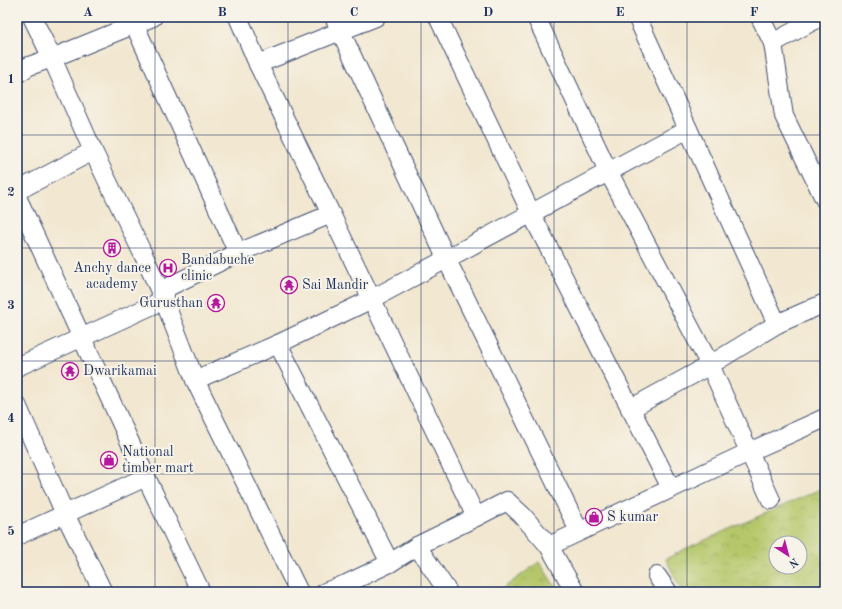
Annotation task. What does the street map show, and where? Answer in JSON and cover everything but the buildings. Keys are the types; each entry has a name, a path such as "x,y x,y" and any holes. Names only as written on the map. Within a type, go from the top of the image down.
{"street":[{"path":"32,17 52,58 93,151 164,300 195,380 299,592"},
{"path":"17,74 29,66 52,58 133,21 153,17"},
{"path":"238,17 258,64 476,517"},
{"path":"258,64 337,24 376,17"},
{"path":"438,17 531,213 670,488"},
{"path":"536,17 608,171 710,365 772,500"},
{"path":"637,17 777,324"},
{"path":"760,17 773,43 784,116 825,200"},
{"path":"773,43 821,17 825,22"},
{"path":"133,21 238,253"},
{"path":"337,24 446,258 579,531"},
{"path":"195,380 278,344 372,299 688,129"},
{"path":"17,191 93,151"},
{"path":"17,197 146,477 201,592"},
{"path":"164,300 166,288 238,253 331,214"},
{"path":"17,367 164,300"},
{"path":"630,409 710,365 777,324 825,303"},
{"path":"278,344 390,563"},
{"path":"17,405 65,514 103,592"},
{"path":"548,546 670,488 825,418"},
{"path":"17,536 146,477"},
{"path":"325,592 349,589 417,546 507,501 522,515 548,546 575,592"},
{"path":"417,546 448,592"},
{"path":"657,576 668,592"}],"green space":[{"path":"825,487 825,592 682,592 666,559 685,549"},
{"path":"539,562 559,592 498,592"}],"place":[{"name":"Anchy dance academy","path":"112,248"},
{"name":"Bandabuche clinic","path":"168,268"},
{"name":"Sai Mandir","path":"289,285"},
{"name":"Gurusthan","path":"216,303"},
{"name":"Dwarikamai","path":"70,371"},
{"name":"National timber mart","path":"109,460"},
{"name":"S kumar","path":"594,517"}]}
